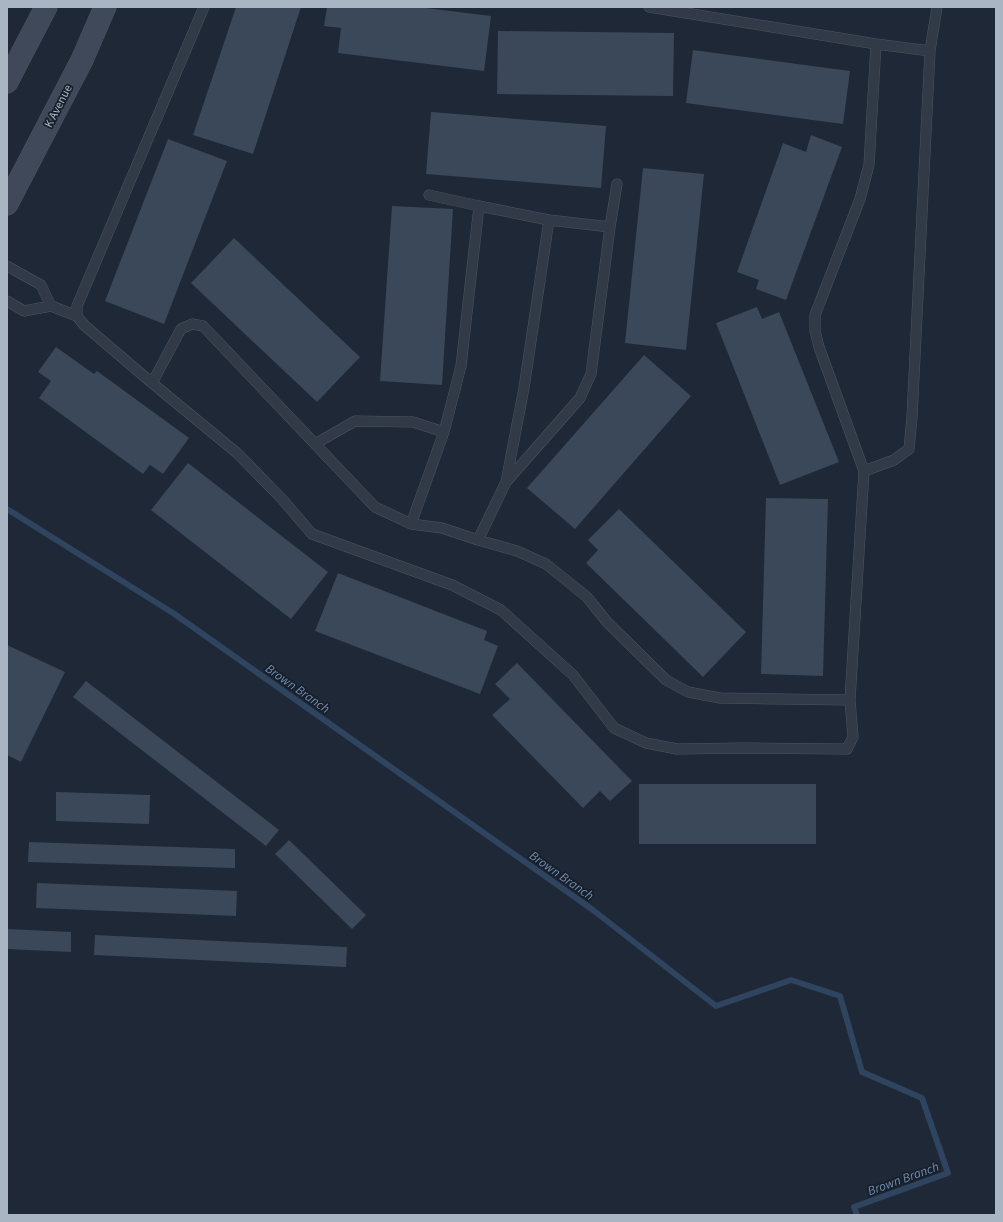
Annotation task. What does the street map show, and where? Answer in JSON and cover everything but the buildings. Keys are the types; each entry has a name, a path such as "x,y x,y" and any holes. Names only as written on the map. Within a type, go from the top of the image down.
{"main road":[{"path":"7,82 46,7"},
{"name":"K Avenue","path":"7,204 82,60 105,7"}],"lane":[{"path":"77,316 77,306 204,7"},
{"path":"649,7 876,44 930,51"},
{"path":"864,471 894,460 909,449 912,417 930,51 937,7"},
{"path":"7,301 24,311 51,306 77,316 84,325 237,453 282,499 312,534 452,585 501,610 573,675 614,728 646,743 677,749 847,749 853,737 850,700 864,471 819,347 815,331 815,315 860,199 869,165 876,44"},
{"path":"506,482 580,398 591,374 617,184"},
{"path":"429,195 549,220 610,227"},
{"path":"411,524 444,432 461,366 480,206"},
{"path":"478,540 506,482 524,388 549,220"},
{"path":"7,266 41,285 51,306"},
{"path":"152,383 181,329 192,324 203,326 375,507 411,524 442,528 517,551 546,564 587,597 607,622 666,680 688,692 720,698 850,700"},
{"path":"315,444 355,421 414,422 444,432"}],"waterway":[{"name":"Brown Branch","path":"7,509 173,613 593,910 716,1006 791,980 840,996 862,1072 922,1098 948,1173 854,1207 857,1215"}]}
